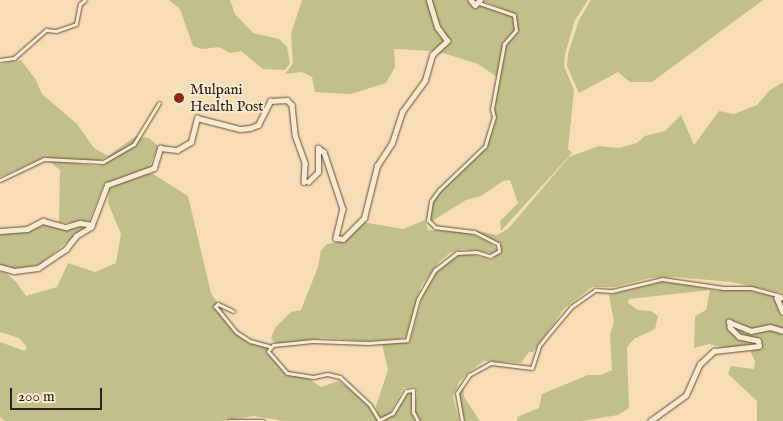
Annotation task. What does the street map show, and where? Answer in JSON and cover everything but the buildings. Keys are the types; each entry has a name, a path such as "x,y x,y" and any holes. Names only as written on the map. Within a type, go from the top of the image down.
{"street":[{"path":"0,60 14,58 46,30 56,31 76,24 80,4 85,0"},
{"path":"0,267 14,271 38,268 92,225 107,185 154,168 160,148 177,150 191,142 198,118 240,129 250,128 258,125 270,101 287,100 292,105 295,135 304,163 304,182 308,182 318,172 318,148 324,152 343,208 336,238 342,239 364,218 377,166 392,143 404,108 425,80 432,55 447,40 436,27 430,0"},
{"path":"233,312 218,304 215,306 236,332 250,342 269,346 313,341 368,343 407,340 418,298 435,270 457,253 476,252 490,256 499,251 498,244 474,232 435,227 428,220 431,201 439,190 485,146 494,117 492,109 504,44 516,30 514,15 480,2 474,5 471,0"},
{"path":"0,180 44,159 103,162 134,144 159,103"},
{"path":"0,231 27,229 43,221 66,227 80,223 92,225"},
{"path":"462,421 457,392 469,375 491,363 532,368 538,350 546,337 571,307 595,290 612,291 662,279 718,288 751,288 783,298"},
{"path":"783,298 777,298 783,312"},
{"path":"650,421 686,395 700,364 714,351 759,346 758,341 739,337 730,328 729,322 751,331 770,327 783,331"},
{"path":"269,346 271,355 287,373 313,377 327,374 340,377 370,405 379,420 393,413 406,390 413,390 413,412 418,421"},
{"path":"229,421 263,421"}],"shaded area":[{"path":"169,0 230,0 235,14 253,33 279,39 287,47 290,63 285,70 263,69 241,51 230,53 219,47 202,49 193,46 180,9"},
{"path":"302,0 428,0 434,26 446,40 432,51 394,49 395,67 386,83 351,94 315,92 312,77 302,72 285,74 293,63 291,34"},
{"path":"431,0 470,0 473,7 481,5 513,15 515,30 503,42 497,77 478,64 443,53 434,55 448,40 438,27"},
{"path":"481,0 588,0 575,20 565,54 564,66 574,90 568,149 572,153 501,231 500,221 518,203 510,180 503,181 481,196 466,200 432,221 429,218 432,202 447,182 486,146 492,126 504,46 517,28 513,13"},
{"path":"591,0 763,0 652,82 630,82 618,72 579,93 567,66 568,54 579,20"},
{"path":"21,60 36,80 42,94 77,124 94,148 108,156 136,136 149,138 158,146 149,168 104,184 89,221 59,223 60,170 48,160 97,166 104,164 108,157 94,162 44,157 0,177 0,64"},
{"path":"783,82 783,293 731,282 676,277 650,278 615,287 592,287 564,309 533,352 529,352 521,363 484,361 459,382 453,397 459,421 419,421 415,413 417,392 414,387 404,388 390,413 384,418 378,416 376,406 388,370 382,344 410,342 424,290 437,271 453,257 466,253 491,260 502,251 499,244 473,230 497,235 508,229 569,157 599,146 619,148 637,143 645,136 665,131 681,115 694,145 719,111 734,114 757,105 770,90"},
{"path":"146,174 153,174 188,196 211,293 240,337 268,347 267,352 286,375 307,377 321,387 338,381 369,406 378,421 284,421 254,416 221,421 5,421 0,417 0,342 25,351 27,347 19,338 0,332 0,272 6,273 16,282 26,296 57,287 68,263 95,272 116,263 121,234 108,203 109,186"},
{"path":"425,220 428,230 466,232 489,242 498,250 493,253 463,249 450,253 440,261 421,286 406,336 399,339 366,341 322,338 280,344 274,342 271,338 275,328 291,312 301,310 318,267 321,250 327,244 343,241 362,222 403,229"},
{"path":"48,223 62,229 87,226 40,264 14,270 0,267 0,233 26,232"},
{"path":"661,282 717,291 733,286 776,297 783,314 783,330 771,327 758,331 728,322 728,329 758,342 757,346 726,348 709,344 694,348 695,316 706,310 710,290 629,299 628,303 638,310 651,311 658,316 655,329 634,339 627,347 629,408 618,415 582,421 517,421 517,417 539,408 542,394 588,375 601,375 612,370 610,334 614,322 609,295"},
{"path":"730,324 751,332 760,333 771,329 783,332 783,421 757,421 757,401 728,374 731,366 754,369 755,361 750,351 761,346 757,340 739,336"},
{"path":"463,385 464,397 480,421 463,421 459,393"},
{"path":"407,391 412,392 414,396 411,412 416,421 384,421 394,413"}],"place":[{"name":"Mulpani Health Post","path":"179,98"}]}
